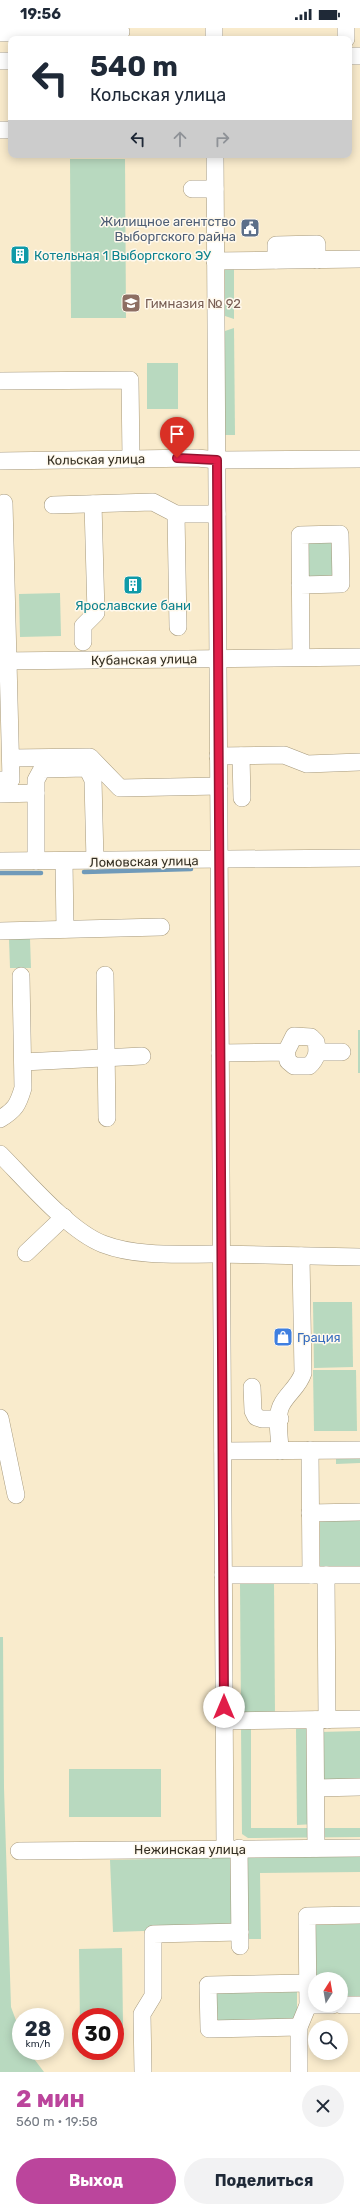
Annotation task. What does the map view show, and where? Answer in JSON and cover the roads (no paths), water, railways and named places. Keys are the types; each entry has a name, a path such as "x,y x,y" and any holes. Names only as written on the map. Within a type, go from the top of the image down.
{"street":[{"path":"0,33 59,36 121,32"},
{"path":"143,2072 142,2014 153,1996 153,1934 240,1939 232,1848 224,1721 215,158"},
{"path":"192,189 215,189"},
{"path":"216,261 360,259"},
{"path":"0,381 130,380 131,459"},
{"name":"Кольская улица","path":"0,461 131,459 360,459"},
{"path":"53,505 153,502 176,514 217,514"},
{"path":"0,780 11,780 11,758 4,661 4,503"},
{"path":"83,642 83,626 96,613 93,504"},
{"path":"176,514 178,627"},
{"path":"300,585 301,657"},
{"name":"Кубанская улица","path":"4,661 360,657"},
{"path":"218,756 284,754 307,764 360,762"},
{"path":"241,756 242,798"},
{"path":"11,758 90,757 120,788 218,786"},
{"path":"36,861 36,780 42,769 87,768 93,780 95,861"},
{"path":"0,794 36,793"},
{"name":"Ломовская улица","path":"0,861 360,858"},
{"path":"64,861 65,929"},
{"path":"0,931 162,927"},
{"path":"105,975 108,1118"},
{"path":"0,1119 19,1104 23,1088 21,976"},
{"path":"220,1053 286,1052 294,1036 311,1036 316,1042 318,1052 342,1052"},
{"path":"23,1062 142,1056"},
{"path":"0,1154 64,1217 90,1237 119,1249 139,1252 360,1257"},
{"path":"26,1253 64,1217"},
{"path":"280,1450 281,1404 301,1380 303,1374 301,1256"},
{"path":"252,1387 253,1411 256,1417 262,1419 280,1419"},
{"path":"0,1418 16,1495"},
{"path":"310,1450 310,1513 318,1575 321,1720 316,1788 316,1848"},
{"path":"223,1451 360,1450"},
{"path":"310,1513 360,1512"},
{"path":"224,1575 360,1575"},
{"path":"224,1721 360,1719"},
{"path":"316,1788 360,1787"},
{"name":"Нежинская улица","path":"19,1850 360,1848"},
{"path":"299,2027 208,2029 208,1985 308,1983 307,1916 360,1915"},
{"path":"299,2072 299,2027 308,2005"},
{"path":"348,2005 360,2005"}],"waterway":[{"path":"84,872 191,869"},
{"path":"0,873 41,873"}],"place":[{"name":"Жилищное агентство Выборгского райна","path":"250,228"},
{"name":"Котельная 1 Выборгского ЭУ","path":"20,255"},
{"name":"Гимназия № 92","path":"131,303"},
{"name":"Ярославские бани","path":"133,585"},
{"name":"Грация","path":"283,1337"}]}
